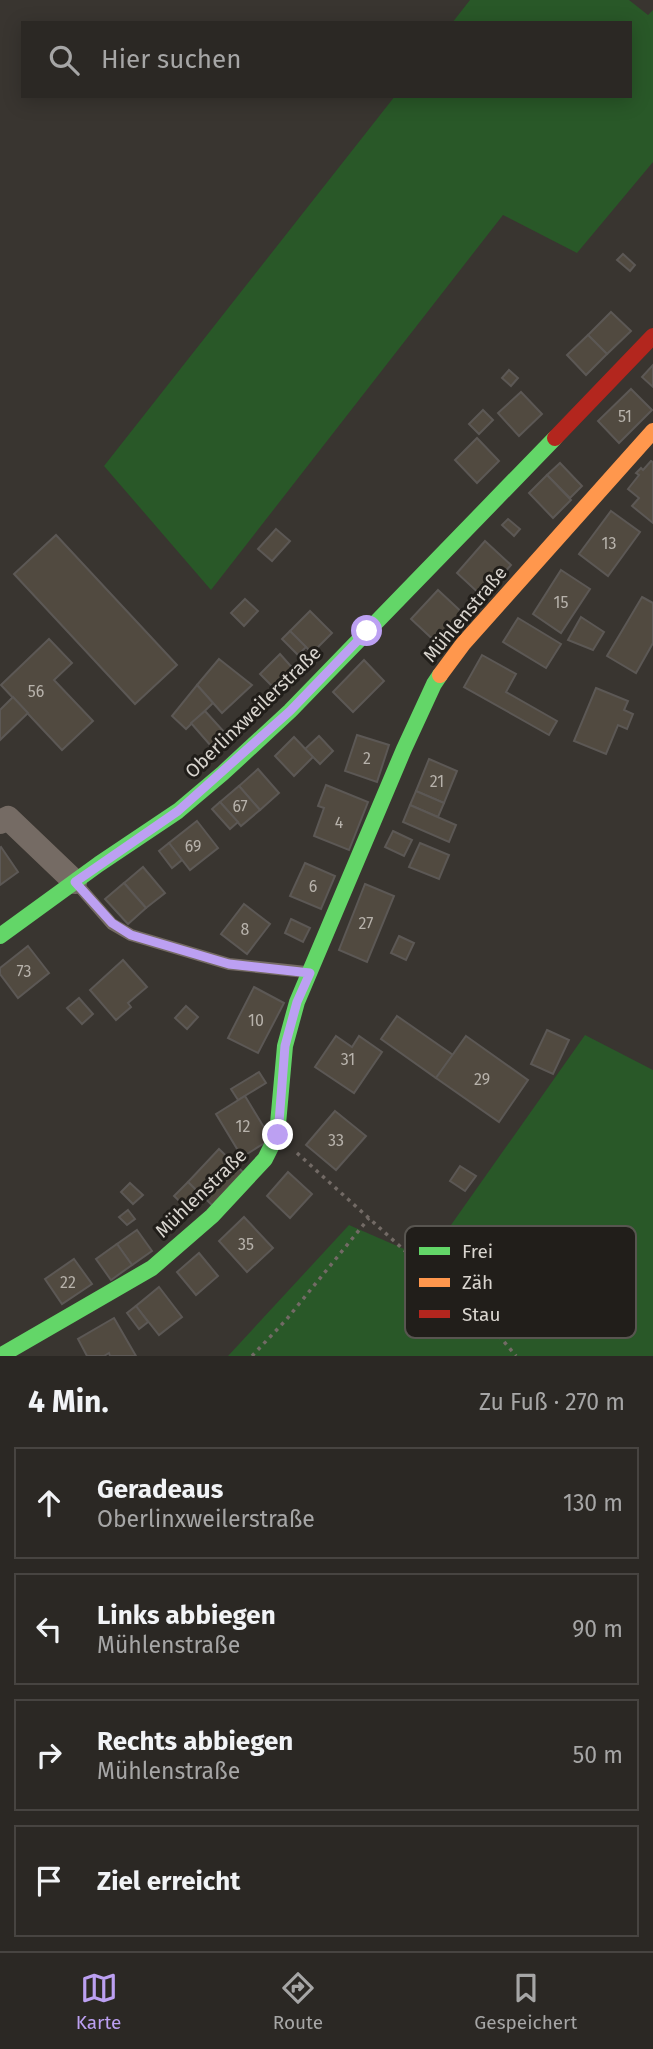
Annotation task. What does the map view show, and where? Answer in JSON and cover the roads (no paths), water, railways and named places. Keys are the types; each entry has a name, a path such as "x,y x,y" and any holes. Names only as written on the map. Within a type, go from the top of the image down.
{"street":[{"name":"Oberlinxweilerstraße","path":"0,936 178,811 290,711 653,336"},
{"name":"Mühlenstraße","path":"0,1356 152,1268 212,1216 265,1159 278,1135 285,1046 297,1002 434,684 463,644 653,431"},
{"path":"0,822 8,818 75,882"}],"lane":[{"path":"75,882 112,923 131,935 229,964 310,973"}]}
